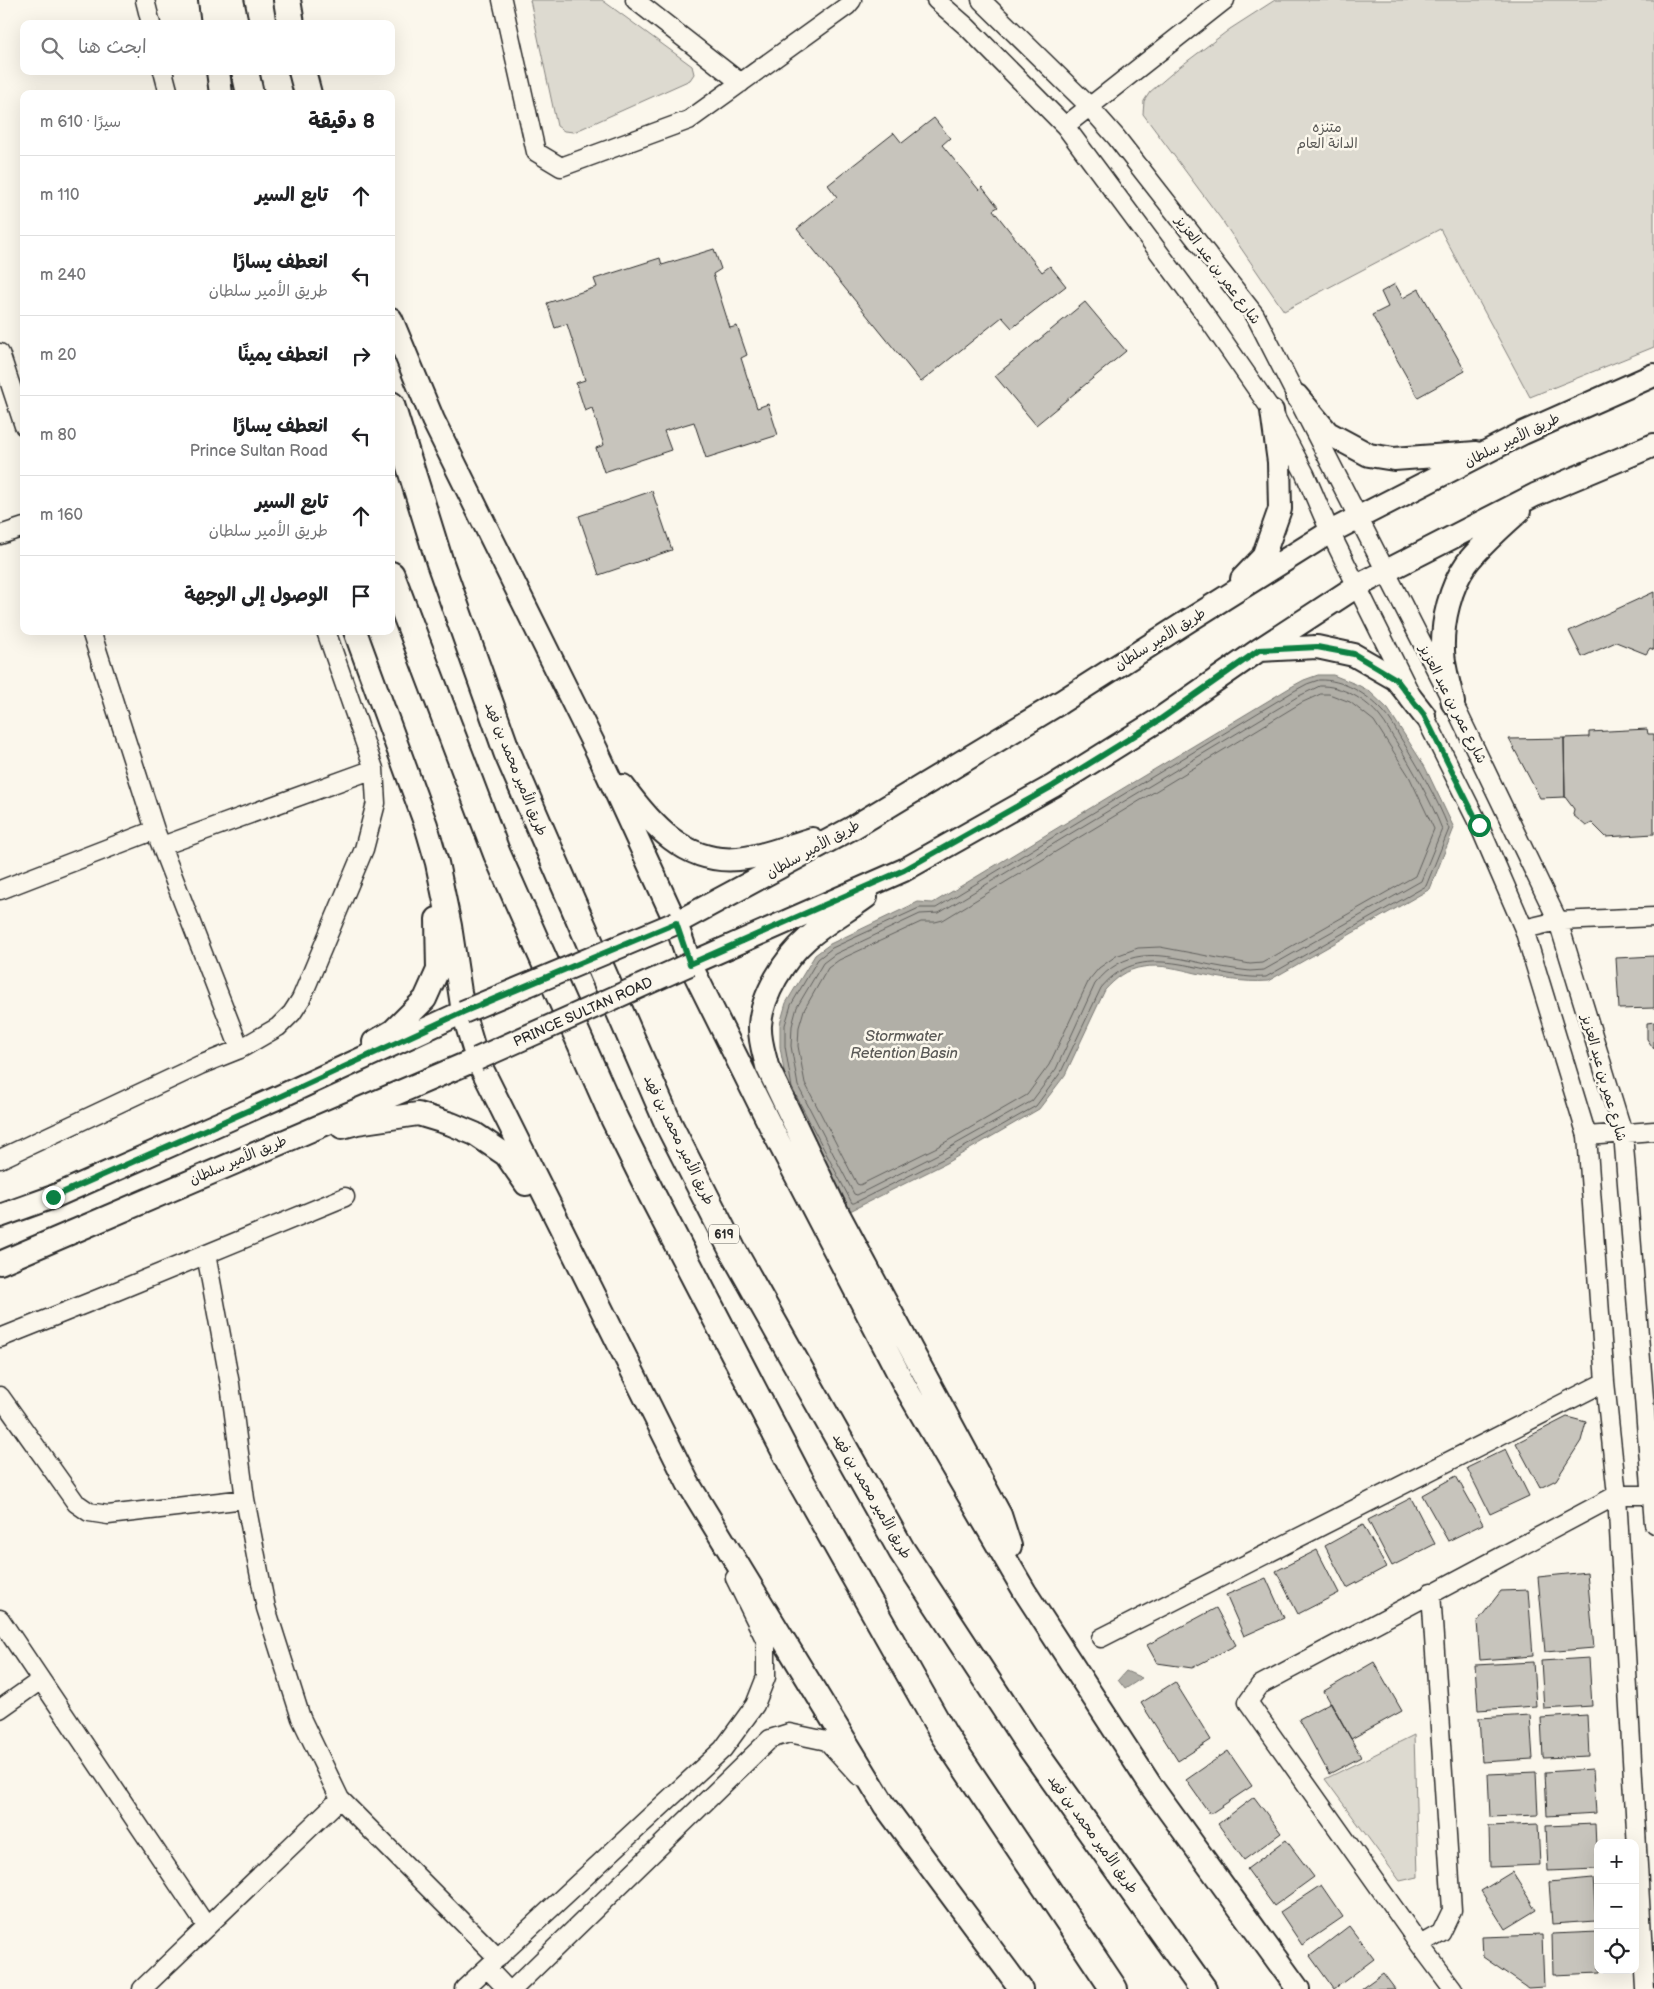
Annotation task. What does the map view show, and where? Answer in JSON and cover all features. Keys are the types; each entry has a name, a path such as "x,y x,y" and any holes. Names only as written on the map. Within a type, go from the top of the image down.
{"highway":[{"path":"230,0 234,20"},
{"path":"287,0 290,20"},
{"path":"246,75 249,90"},
{"path":"304,75 308,90"},
{"name":"طريق الأمير محمد بن فهد","path":"395,418 440,563 507,752 669,1125 732,1249 902,1551 1030,1746 1204,1989"},
{"path":"395,586 497,854 614,1118 651,1193 799,1478 944,1735 1114,1989"}],"main road":[{"path":"210,0 212,20"},
{"path":"219,75 220,90"},
{"path":"395,329 433,420 597,751 676,923 690,964 772,1129 906,1386 1025,1592 1151,1786 1298,1989"},
{"name":"طريق الأمير سلطان","path":"676,923 854,827 1061,702 1330,532 1524,433 1654,375"},
{"path":"1298,396 1328,433 1369,454 1394,459 1485,453"},
{"path":"1221,602 1263,557 1280,509 1279,462 1272,412"},
{"path":"1025,1592 1000,1515 834,1206 767,1066 762,1046 760,1025 763,1009 776,977 806,940 904,870 1085,766 1158,721 1259,650 1357,586 1535,495 1654,445"},
{"path":"1453,703 1443,652 1443,633 1446,614 1456,582 1467,564 1482,547 1535,495"},
{"path":"356,635 426,825 437,862 450,926 463,1012 477,1059 688,1484 885,1806 1021,1989"},
{"path":"1259,650 1317,647 1354,654 1396,679 1424,715"},
{"path":"597,751 642,812 663,833 690,851 709,857 738,859 854,827"},
{"path":"277,1098 393,1032 425,999 438,970 437,862"},
{"path":"690,964 904,870"},
{"path":"0,1216 53,1197 277,1098 463,1012 676,923"},
{"name":"PRINCE SULTAN ROAD","path":"477,1059 690,964"},
{"name":"طريق الأمير سلطان","path":"0,1263 477,1059"},
{"path":"262,1150 356,1122 418,1114 452,1124 475,1134 506,1155 586,1278"}],"street":[{"path":"146,0 150,20"},
{"path":"502,0 536,152 560,167 689,120 847,6 852,0"},
{"path":"636,0 741,83"},
{"path":"936,0 967,27 1065,126 1204,313 1272,412 1305,474 1330,532 1412,699 1424,715 1479,825 1524,929 1587,1136 1604,1382 1617,1495 1645,1989"},
{"name":"شارع عمر بن عبد العزيز","path":"981,0 1089,107 1116,137 1255,315 1271,350 1298,396 1358,519 1453,703 1558,921 1623,1133 1654,1524"},
{"path":"1065,126 1225,0"},
{"path":"164,75 168,90"},
{"path":"0,353 19,397"},
{"path":"1630,454 1654,454"},
{"path":"0,535 20,528"},
{"path":"92,635 159,838 240,1049"},
{"path":"0,1159 200,1064 240,1049 278,1027 292,1013 301,999 364,849 376,803 374,769 327,635"},
{"path":"0,890 374,769"},
{"path":"1524,929 1558,921 1654,917"},
{"path":"1587,1136 1654,1131"},
{"path":"0,1338 345,1197"},
{"path":"206,1254 230,1384 245,1499 266,1608 301,1718 340,1799 492,1963 507,1989"},
{"path":"1101,1638 1604,1382"},
{"path":"0,1396 76,1503 89,1512 108,1515 245,1499"},
{"path":"464,1989 723,1749 756,1705 766,1677 766,1641 688,1484"},
{"path":"1453,1989 1420,1946 1248,1702 1260,1685 1431,1592 1617,1495 1652,1495"},
{"path":"1420,1946 1441,1933 1452,1910 1431,1592"},
{"path":"0,1619 207,1927"},
{"path":"0,1709 41,1680"},
{"path":"513,1989 770,1739 789,1733 827,1741 885,1806"},
{"path":"142,1989 340,1799"}],"green space":[{"path":"530,0 602,0 692,66 694,74 690,80 574,132 564,131 557,126"},
{"name":"متنزه الدانة العام","path":"1275,0 1654,0 1654,347 1530,397 1440,229 1284,311 1221,219 1143,114 1144,101 1150,92 1230,29"},
{"path":"1414,1735 1418,1877 1400,1881 1325,1779"}],"water":[{"name":"Stormwater Retention Basin","path":"1318,675 1333,675 1369,691 1388,709 1425,767 1454,828 1430,889 1268,981 1232,980 1156,966 1137,968 1127,972 1117,978 1105,990 1065,1075 1039,1109 946,1163 850,1211 787,1089 780,1047 780,1024 786,1003 815,955 830,944 918,902 933,903 1291,687"},
{"path":"1126,1671 1142,1678 1125,1689 1118,1680"}],"building":[{"path":"934,118 950,138 942,145 979,190 982,187 998,207 993,210 1042,272 1050,266 1066,286 1012,328 1002,317 921,382 797,229 837,197 828,185 894,133 902,143"},
{"path":"714,249 721,269 713,274 730,328 737,326 747,355 741,358 757,408 768,404 778,435 706,458 694,422 664,431 671,450 604,472 596,448 604,445 592,408 585,411 576,383 585,380 567,324 555,328 547,303 597,287 594,279 660,258 662,265"},
{"path":"1395,284 1403,298 1419,289 1465,371 1418,397 1372,315 1388,307 1381,292"},
{"path":"1085,302 1126,351 1036,425 995,376"},
{"path":"652,491 672,550 599,575 579,516"},
{"path":"1654,592 1654,650 1650,648 1646,654 1616,642 1582,657 1569,631"},
{"path":"1647,729 1648,734 1654,734 1654,834 1606,837 1592,823 1586,826 1573,815 1574,809 1565,797 1564,738 1589,737 1589,732"},
{"path":"1564,738 1565,797 1540,798 1509,739"},
{"path":"1654,956 1654,1008 1619,1009 1616,958"},
{"path":"1654,1022 1654,1049 1647,1039 1647,1023"},
{"path":"1567,1417 1586,1422 1581,1441 1556,1480 1540,1488 1516,1443"},
{"path":"1506,1449 1529,1496 1490,1514 1467,1468"},
{"path":"1456,1476 1483,1524 1448,1541 1422,1495"},
{"path":"1411,1498 1435,1544 1392,1566 1368,1520"},
{"path":"1363,1525 1386,1567 1347,1588 1325,1546"},
{"path":"1317,1550 1339,1593 1298,1614 1276,1571"},
{"path":"1587,1572 1594,1648 1545,1652 1538,1577"},
{"path":"1266,1578 1284,1618 1244,1636 1226,1595"},
{"path":"1528,1590 1533,1656 1480,1660 1477,1622 1501,1591"},
{"path":"1216,1608 1236,1645 1192,1668 1157,1663 1147,1645"},
{"path":"1589,1658 1592,1706 1544,1709 1541,1661"},
{"path":"1374,1662 1402,1711 1351,1739 1324,1691"},
{"path":"1533,1662 1536,1706 1478,1710 1475,1665"},
{"path":"1175,1682 1211,1740 1178,1761 1141,1703"},
{"path":"1331,1702 1361,1757 1329,1774 1299,1719"},
{"path":"1530,1715 1533,1759 1482,1762 1479,1718"},
{"path":"1587,1715 1589,1756 1543,1758 1541,1718"},
{"path":"1228,1751 1252,1786 1210,1814 1186,1780"},
{"path":"1593,1769 1596,1813 1547,1816 1545,1772"},
{"path":"1536,1772 1538,1815 1490,1817 1488,1774"},
{"path":"1254,1797 1281,1833 1244,1860 1218,1824"},
{"path":"1538,1824 1540,1865 1490,1867 1489,1826"},
{"path":"1595,1824 1594,1869 1548,1871 1546,1826"},
{"path":"1286,1840 1314,1877 1274,1906 1247,1869"},
{"path":"1512,1872 1536,1910 1505,1929 1481,1891"},
{"path":"1593,1878 1594,1921 1552,1924 1549,1882"},
{"path":"1321,1885 1343,1917 1302,1945 1280,1912"},
{"path":"1349,1926 1374,1959 1334,1989 1310,1956"},
{"path":"1594,1932 1594,1973 1553,1975 1552,1934"},
{"path":"1542,1935 1544,1987 1528,1988 1483,1957 1482,1937"},
{"path":"1383,1973 1395,1989 1361,1989"}],"route":[{"path":"53,1197 277,1098 463,1012 676,923 690,964 904,870 1053,786 1158,721 1259,650 1317,647 1354,654 1396,679 1424,715 1479,825"}]}
